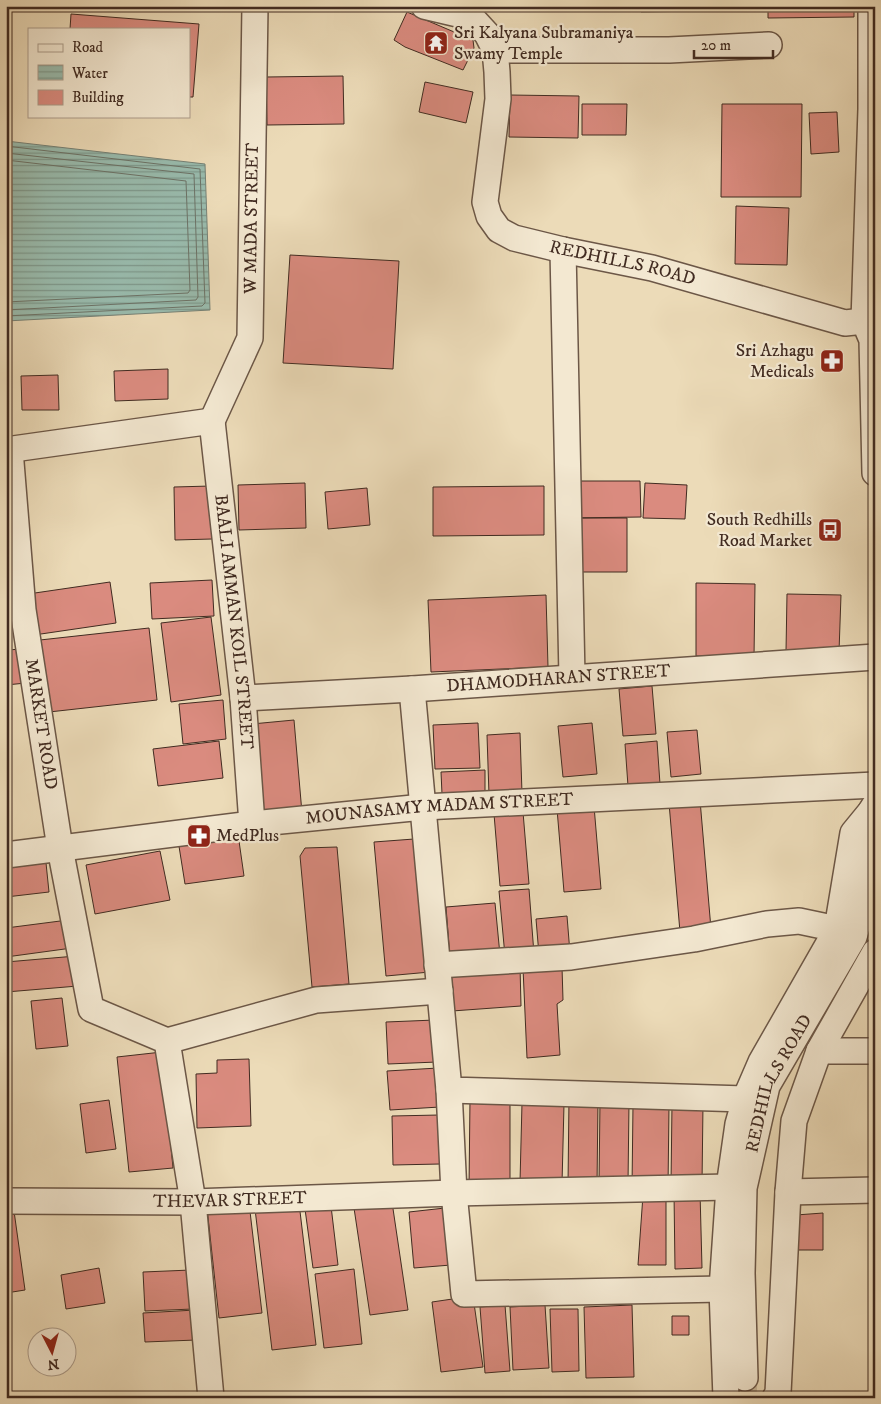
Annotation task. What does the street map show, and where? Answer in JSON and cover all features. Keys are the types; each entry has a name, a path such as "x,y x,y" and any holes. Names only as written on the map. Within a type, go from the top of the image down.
{"street":[{"name":"W MADA STREET","path":"212,421 250,338 255,6"},
{"name":"REDHILLS ROAD","path":"424,6 458,14 476,14 495,50 498,72 498,99 485,202 489,216 499,230 514,238 652,268 845,323 869,320"},
{"path":"871,6 873,109 869,320 872,340 875,472"},
{"path":"495,50 669,50 769,45"},
{"path":"563,250 572,677"},
{"path":"8,450 212,421"},
{"name":"BAALI AMMAN KOIL STREET","path":"212,421 243,698 252,824"},
{"name":"MARKET ROAD","path":"8,450 23,610 60,848 91,1009 167,1042"},
{"name":"DHAMODHARAN STREET","path":"243,698 412,689 875,657"},
{"path":"412,689 449,1090 454,1193 464,1294 722,1289"},
{"name":"MOUNASAMY MADAM STREET","path":"6,855 252,824 423,807 875,785"},
{"path":"726,1398 722,1289 729,1187 738,1124 745,1099 761,1062 836,929 853,832 873,807"},
{"name":"REDHILLS ROAD","path":"744,1378 742,1273 744,1188 746,1178 767,1086 854,937 867,893 873,807"},
{"path":"438,965 571,957 694,939 767,924 800,922 836,929"},
{"path":"775,1398 778,1393 788,1192 794,1121 820,1050 875,952"},
{"path":"211,1398 193,1202 167,1042 316,1000 440,992"},
{"path":"820,1050 875,1051"},
{"path":"449,1090 745,1099"},
{"name":"THEVAR STREET","path":"6,1201 193,1202 454,1193 729,1187"},
{"path":"788,1192 875,1190"}],"water":[{"path":"6,141 205,164 210,310 6,321"}],"building":[{"path":"641,6 763,6 763,10 641,12"},
{"path":"768,6 854,6 854,17 768,18"},
{"name":"Sri Kalyana Subramaniya Swamy Temple","path":"407,12 473,40 474,48 463,70 405,47 394,40"},
{"path":"71,14 199,24 193,97 190,97 190,28 70,28"},
{"path":"343,76 344,124 267,125 266,77"},
{"path":"425,82 473,92 466,123 419,112"},
{"path":"510,95 579,96 578,138 509,137"},
{"path":"582,104 627,104 626,135 582,135"},
{"path":"722,104 802,104 801,197 721,197"},
{"path":"837,112 839,152 811,154 809,113"},
{"path":"736,206 789,208 787,265 735,264"},
{"path":"290,255 399,261 393,369 283,363"},
{"path":"168,369 168,399 115,401 114,371"},
{"path":"6,372 10,372 11,412 6,412"},
{"path":"58,375 59,410 22,410 21,376"},
{"path":"569,481 640,481 641,517 569,518"},
{"path":"305,483 306,528 239,530 238,485"},
{"path":"645,483 687,485 685,519 643,518"},
{"path":"211,486 212,539 175,540 174,487"},
{"path":"544,486 544,535 433,536 433,487"},
{"path":"367,488 370,525 328,529 325,492"},
{"path":"570,518 627,518 627,572 571,572"},
{"path":"212,580 214,616 152,619 150,583"},
{"path":"110,582 116,623 34,635 28,594"},
{"path":"696,583 755,584 754,657 696,656"},
{"path":"787,594 841,595 839,652 786,651"},
{"path":"546,595 548,667 431,672 428,600"},
{"path":"211,617 221,695 171,702 161,623"},
{"path":"149,628 157,700 49,712 40,640"},
{"path":"24,649 26,683 6,685 6,650"},
{"path":"652,686 656,734 623,736 619,689"},
{"path":"223,700 226,739 183,744 179,704"},
{"path":"294,720 302,813 260,816 252,724"},
{"path":"478,723 480,768 435,769 433,725"},
{"path":"592,723 597,774 563,777 558,726"},
{"path":"697,730 701,774 671,777 667,732"},
{"path":"520,733 522,793 489,795 487,735"},
{"path":"219,741 223,778 158,786 153,749"},
{"path":"657,741 660,784 628,786 625,744"},
{"path":"485,770 485,792 442,794 441,772"},
{"path":"700,800 711,929 680,932 669,803"},
{"path":"594,806 601,889 564,892 557,809"},
{"path":"523,812 529,884 500,886 494,814"},
{"path":"238,834 244,876 185,884 178,840"},
{"path":"414,839 430,972 386,976 374,842"},
{"path":"337,847 349,984 312,987 300,856 305,848"},
{"path":"160,851 170,900 95,914 86,865"},
{"path":"46,863 49,892 6,897 6,868"},
{"path":"529,889 534,954 505,956 499,891"},
{"path":"495,903 500,955 450,959 446,907"},
{"path":"567,916 570,953 539,955 536,919"},
{"path":"68,920 72,948 6,957 6,928"},
{"path":"76,956 78,986 6,992 6,962"},
{"path":"520,966 521,1006 452,1011 449,969"},
{"path":"562,967 563,1000 557,1004 560,1055 527,1058 523,968"},
{"path":"62,998 68,1046 36,1049 31,1001"},
{"path":"435,1020 437,1062 388,1064 386,1022"},
{"path":"162,1052 173,1168 129,1172 117,1057"},
{"path":"249,1059 251,1126 197,1128 196,1074 217,1073 217,1060"},
{"path":"438,1068 440,1107 390,1110 387,1071"},
{"path":"569,1098 598,1099 597,1185 568,1185"},
{"path":"470,1099 510,1099 510,1187 469,1188"},
{"path":"109,1100 116,1149 86,1153 80,1104"},
{"path":"600,1102 629,1102 628,1184 599,1184"},
{"path":"522,1103 564,1104 562,1184 520,1182"},
{"path":"672,1104 703,1104 702,1184 671,1184"},
{"path":"633,1105 669,1105 668,1188 632,1188"},
{"path":"439,1115 440,1164 393,1165 392,1116"},
{"path":"700,1192 702,1268 675,1269 674,1193"},
{"path":"666,1194 666,1265 638,1265 643,1195"},
{"path":"392,1202 408,1310 370,1315 354,1208"},
{"path":"249,1203 262,1313 219,1318 207,1208"},
{"path":"299,1203 316,1345 272,1350 255,1209"},
{"path":"331,1206 338,1265 313,1268 305,1209"},
{"path":"445,1208 451,1265 414,1268 409,1212"},
{"path":"14,1211 25,1290 6,1293 6,1212"},
{"path":"823,1213 823,1250 796,1250 796,1215"},
{"path":"99,1268 105,1303 66,1309 61,1275"},
{"path":"354,1269 362,1344 324,1348 315,1274"},
{"path":"191,1270 193,1309 145,1311 143,1272"},
{"path":"473,1296 483,1367 441,1372 432,1302"},
{"path":"505,1305 510,1371 485,1373 480,1307"},
{"path":"545,1305 549,1368 513,1370 510,1307"},
{"path":"632,1305 634,1377 586,1378 584,1307"},
{"path":"550,1309 578,1309 579,1371 552,1372"},
{"path":"195,1310 196,1340 145,1342 143,1313"},
{"path":"672,1316 689,1316 689,1335 672,1335"}],"tunnel":[{"path":"744,1398 745,1378"}],"place":[{"name":"Sri Kalyana Subramaniya Swamy Temple","path":"436,43"},
{"name":"Sri Azhagu Medicals","path":"832,361"},
{"name":"South Redhills Road Market","path":"830,530"},
{"name":"MedPlus","path":"199,836"}]}
